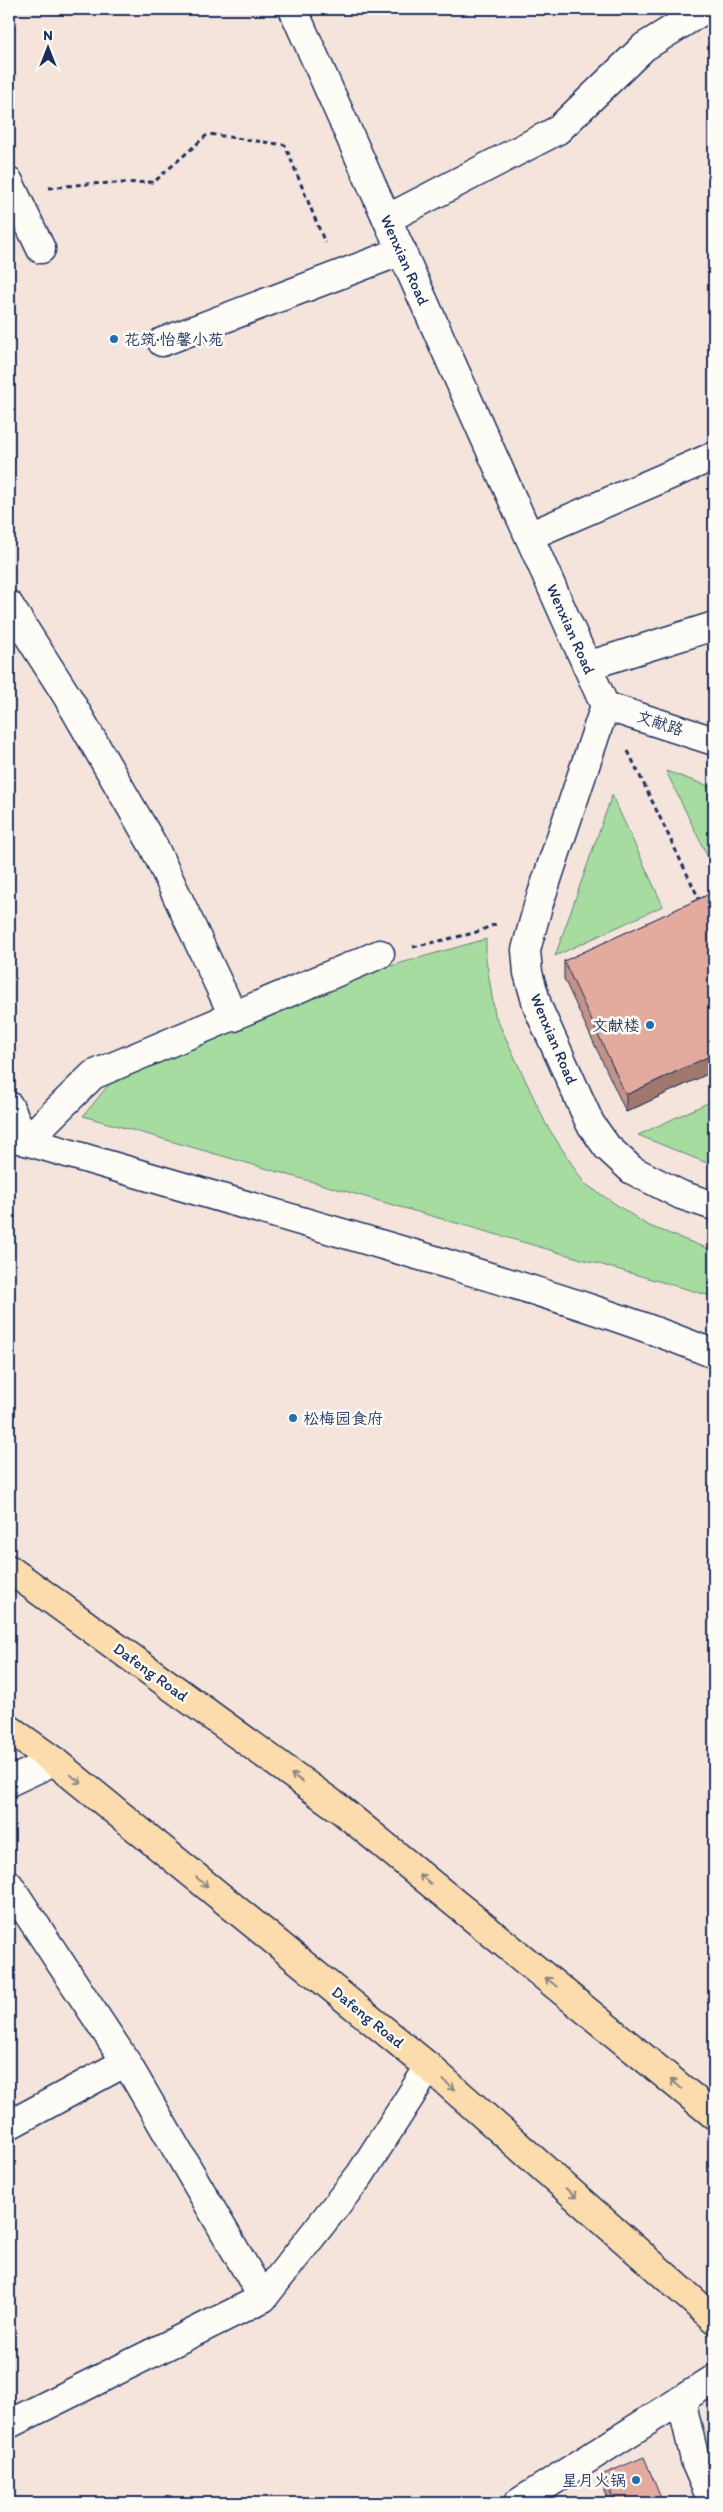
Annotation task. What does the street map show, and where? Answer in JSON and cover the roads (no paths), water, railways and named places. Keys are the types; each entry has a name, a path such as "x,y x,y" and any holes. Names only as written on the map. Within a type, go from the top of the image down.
{"highway":[{"name":"Dafeng Road","path":"9,1569 340,1810 714,2115"},
{"name":"Dafeng Road","path":"9,1729 54,1761 429,2067 714,2319"}],"street":[{"name":"Wenxian Road","path":"293,9 605,706 538,906 526,950 528,973 538,1008 590,1123 607,1147 632,1170 681,1195 714,1206"},
{"path":"387,219 558,130 644,47 705,9"},
{"path":"11,187 41,249"},
{"path":"162,342 339,277 402,251"},
{"path":"529,536 714,456"},
{"path":"9,605 67,696 154,847 234,1017"},
{"path":"588,666 714,626"},
{"name":"文献路","path":"605,706 714,741"},
{"path":"17,1139 93,1075 380,954"},
{"path":"9,1106 17,1139"},
{"path":"17,1139 221,1196 507,1282 670,1336 714,1354"},
{"path":"9,1782 54,1761"},
{"path":"9,1885 126,2062 263,2298"},
{"path":"9,2125 126,2062"},
{"path":"9,2424 263,2298 360,2175 429,2067"},
{"path":"518,2503 714,2379"},
{"path":"681,2400 696,2464 713,2503"}],"place":[{"name":"花筑·怡馨小苑","path":"114,339"},
{"name":"文献楼","path":"650,1025"},
{"name":"松梅园食府","path":"293,1418"},
{"name":"星月火锅","path":"636,2480"}]}
